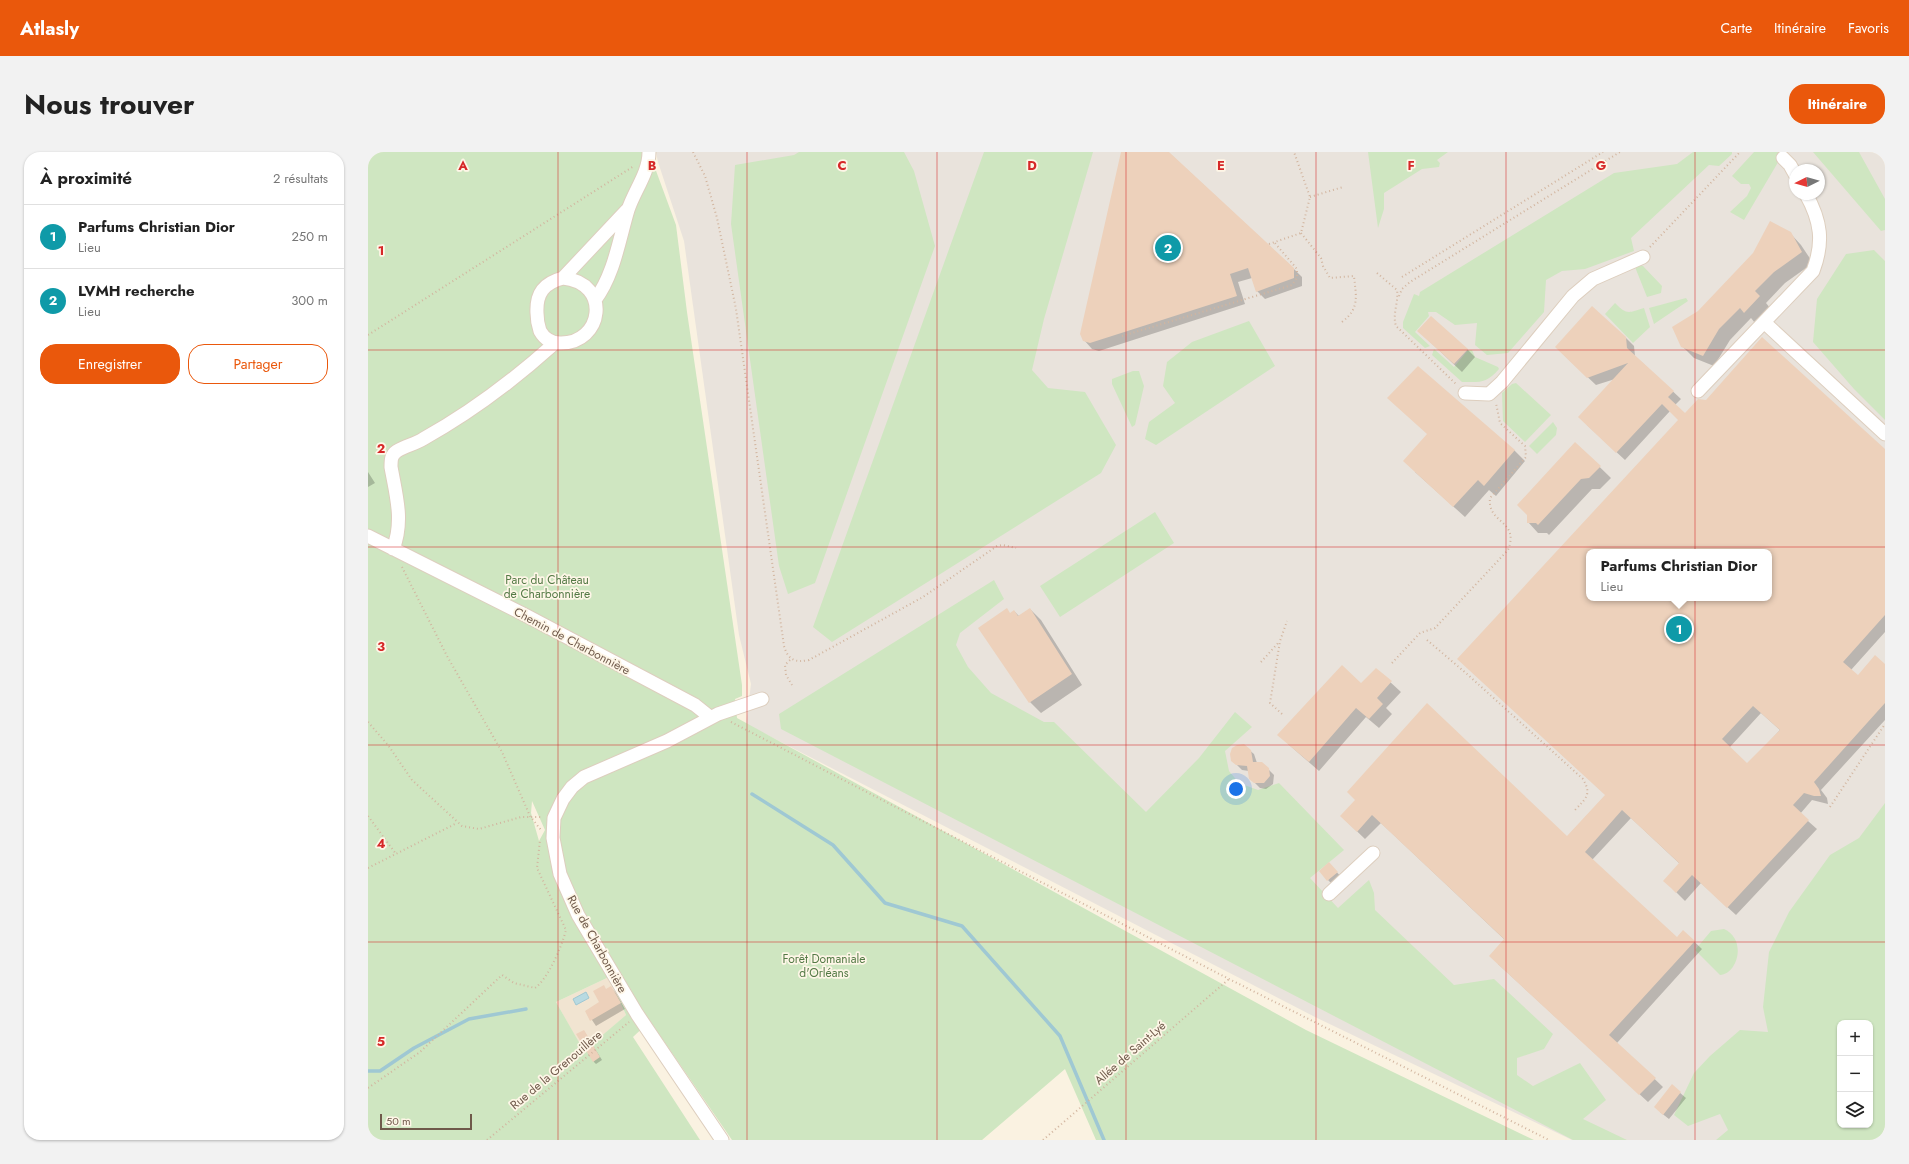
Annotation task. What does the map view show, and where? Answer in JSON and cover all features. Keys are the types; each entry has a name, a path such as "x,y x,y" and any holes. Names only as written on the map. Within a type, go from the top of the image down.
{"street":[{"path":"595,300 601,292 613,263 629,209 649,155"},
{"path":"1783,158 1789,164"},
{"path":"1698,390 1765,323 1813,271 1820,254 1818,225 1814,208 1809,200"},
{"path":"563,278 629,209"},
{"path":"1463,390 1489,394 1502,382 1573,296 1593,280 1646,253"},
{"path":"563,278 573,279 582,283 590,289 595,300 595,318 592,326 585,335 578,340 567,344 555,343 546,339 540,330 537,301 539,293 553,280 563,278"},
{"path":"1765,323 1885,434"},
{"path":"393,548 399,530 399,520 391,467 393,454 422,439 505,386 555,343"},
{"name":"Chemin de Charbonnière","path":"368,536 527,616 714,715"},
{"name":"Rue de Charbonnière","path":"722,1140 637,1014 578,915 560,874 553,838 554,818 562,799 572,787 584,777 667,741 714,715 762,699"},
{"path":"1328,894 1373,853"}],"path":[{"path":"693,152 705,176 717,218 736,309 784,646 790,660"},
{"path":"1294,152 1310,197 1301,233"},
{"path":"1402,277 1603,152"},
{"path":"1463,390 1396,326 1394,319 1398,298 1402,289 1410,282 1620,152"},
{"path":"1646,253 1740,152"},
{"path":"368,335 649,155"},
{"path":"1310,197 1343,187"},
{"path":"1269,244 1301,233"},
{"path":"1301,233 1320,258 1330,278 1354,276 1356,300 1355,309 1351,315 1342,322"},
{"path":"1122,336 1292,285 1297,278 1297,269 1274,242"},
{"path":"1377,273 1382,279 1392,284 1397,290 1398,298"},
{"path":"1392,663 1420,633 1435,628 1508,550 1512,540 1510,530 1492,512 1489,506 1490,498 1526,456 1527,452 1525,446 1500,423 1496,403 1489,394"},
{"path":"790,660 800,662 809,660 923,597 997,546 1002,545 1016,548"},
{"path":"368,1088 420,1052 502,976 514,983 535,988 542,983 563,941 566,930 537,868 541,830 530,816 502,752 447,656 393,548"},
{"path":"1282,714 1270,703 1280,641 1287,622"},
{"path":"1427,640 1467,674 1583,779 1588,788 1587,796 1575,810"},
{"path":"1261,662 1280,641"},
{"path":"790,660 785,665 786,675 792,685"},
{"path":"714,715 1229,980 1549,1140"},
{"path":"368,722 388,745 415,784 457,823 467,828 479,829 521,817 530,816 554,818"},
{"path":"1830,807 1885,724"},
{"path":"368,816 396,854"},
{"path":"368,868 457,823"},
{"name":"Allée de Saint-Lyé","path":"1043,1140 1229,980"},
{"name":"Rue de la Grenouillère","path":"487,1140 637,1014"}],"shaded area":[{"path":"656,152 1885,152 1885,853 1725,1140 1572,1140 1315,1017 746,724 751,684 739,635 684,241"},
{"path":"609,977 626,1015 584,1052 556,1002"}],"green space":[{"name":"Forêt Domaniale d'Orléans","path":"368,152 646,152 655,168 676,225 687,312 742,685 742,696 735,699 737,718 1306,1030 1534,1140 1096,1140 1065,1069 982,1140 732,1140 650,1021 633,1037 700,1140 368,1140","holes":["532,801 545,830 539,841 531,813","609,977 626,1015 584,1051 556,1002"]},
{"path":"799,152 904,152 914,171 935,246 815,583 788,594 779,566 731,224 735,165 794,155"},
{"path":"984,152 1093,152 1044,319 1032,370 1048,388 1085,392 1116,445 1101,473 832,642 813,627"},
{"path":"1368,152 1448,152 1437,160 1440,163 1439,167 1422,169 1384,193 1384,209 1378,228"},
{"path":"1693,152 1732,152 1732,154 1719,166 1709,165 1631,238 1634,251 1585,269 1562,271 1546,280 1544,312 1508,353 1487,355 1475,345 1477,323 1455,325 1436,312 1428,312 1429,316 1415,332 1430,346 1425,348 1403,328 1403,322 1414,294 1419,296 1420,292 1614,173 1677,164"},
{"path":"1754,152 1781,152 1777,164 1744,220 1730,212 1747,196 1751,188 1749,184 1741,184 1732,176"},
{"path":"1813,152 1859,152 1885,199 1885,230 1881,231 1825,166 1825,164"},
{"path":"1874,250 1885,261 1885,420 1854,389 1813,342 1817,299 1846,254"},
{"path":"1639,265 1643,266 1662,286 1661,293 1647,297 1635,267"},
{"path":"1686,298 1688,301 1654,324 1649,308"},
{"path":"1615,303 1622,310 1628,312 1644,308 1650,327 1633,343 1605,314"},
{"path":"1249,321 1275,366 1156,445 1145,439 1149,422 1175,403 1163,386 1167,362 1192,342"},
{"path":"1434,349 1454,367 1468,350 1472,350 1475,357 1498,367 1499,369 1486,380 1462,382 1432,355"},
{"path":"1133,371 1139,371 1144,386 1135,425 1132,427 1112,384 1112,379"},
{"path":"1516,383 1551,415 1525,442 1503,421 1502,393 1512,384"},
{"path":"1553,422 1557,428 1556,435 1537,454 1529,446"},
{"path":"1155,512 1174,543 1060,617 1040,586"},
{"path":"994,580 1004,599 960,633 956,645 968,667 991,693 1044,722 1054,722 1146,812 1199,758 1235,712 1252,727 1225,751 1229,771 1239,783 1258,790 1279,783 1344,850 1310,878 1338,908 1369,880 1374,893 1375,910 1454,985 1494,979 1553,1034 1544,1049 1517,1058 1517,1075 1533,1086 1580,1063 1606,1100 1583,1119 1627,1140 1573,1140 781,729 779,714"},
{"path":"1885,803 1885,1128 1879,1140 1716,1140 1728,1130 1720,1114 1688,1126 1674,1115 1694,1073 1710,1056 1740,1030 1768,1032 1763,1007 1769,952 1789,912 1830,855 1859,838"},
{"path":"1724,929 1736,940 1738,948 1735,963 1731,969 1720,975 1695,950 1711,931"}],"water":[{"path":"586,992 589,998 576,1005 573,999"}],"building":[{"path":"1121,152 1169,152 1294,268 1294,278 1256,292 1248,268 1230,274 1237,296 1090,343 1083,341 1080,334"},
{"path":"1770,221 1791,232 1802,252 1774,272 1755,291 1760,296 1744,313 1740,308 1719,329 1703,356 1681,347 1672,327 1698,311 1753,253"},
{"path":"1592,306 1626,337 1627,348 1674,391 1668,397 1685,413 1698,399 1706,400 1762,337 1885,449 1885,615 1843,662 1858,675 1875,655 1885,664 1885,703 1814,782 1819,789 1821,796 1814,796 1804,793 1793,805 1809,820 1727,908 1692,875 1676,893 1663,881 1679,863 1622,810 1585,852 1677,937 1683,930 1695,941 1609,1035 1656,1078 1639,1095 1489,956 1504,939 1372,815 1357,832 1340,816 1355,800 1347,792 1427,703 1567,836 1605,795 1457,659 1678,420 1662,404 1616,453 1578,417 1628,363 1587,378 1555,347","holes":["1753,706 1780,730 1747,763 1722,739"]},
{"path":"1431,316 1468,349 1454,364 1417,331"},
{"path":"1418,366 1515,450 1484,486 1478,480 1453,507 1403,461 1427,434 1387,398"},
{"path":"1575,442 1601,466 1589,478 1581,479 1538,525 1536,523 1527,523 1527,515 1517,505"},
{"path":"1007,608 1010,613 1014,610 1018,616 1030,608 1072,674 1029,703 978,628"},
{"path":"1342,665 1361,683 1376,668 1392,681 1377,698 1383,704 1369,719 1356,708 1309,762 1277,735"},
{"path":"1244,744 1251,750 1253,762 1262,762 1269,768 1270,776 1264,783 1254,783 1249,779 1247,766 1236,765 1231,761 1230,754 1232,748 1237,745"},
{"path":"1329,862 1338,872 1327,881 1319,871"},
{"path":"604,985 606,989 611,986 621,1003 590,1021 585,1011 599,1002 593,991"},
{"path":"584,1030 600,1057 593,1062 576,1034"},
{"path":"1672,1084 1681,1092 1663,1115 1654,1107"}],"waterway":[{"path":"752,794 833,845 885,903 962,926 1060,1036 1104,1140"},
{"path":"368,1071 380,1071 414,1048 469,1019 526,1009"}],"place":[{"name":"LVMH recherche","path":"1168,248"},
{"name":"Parfums Christian Dior","path":"1679,629"}],"park label":[{"name":"Parc du Château de Charbonnière","path":"547,587"}]}
